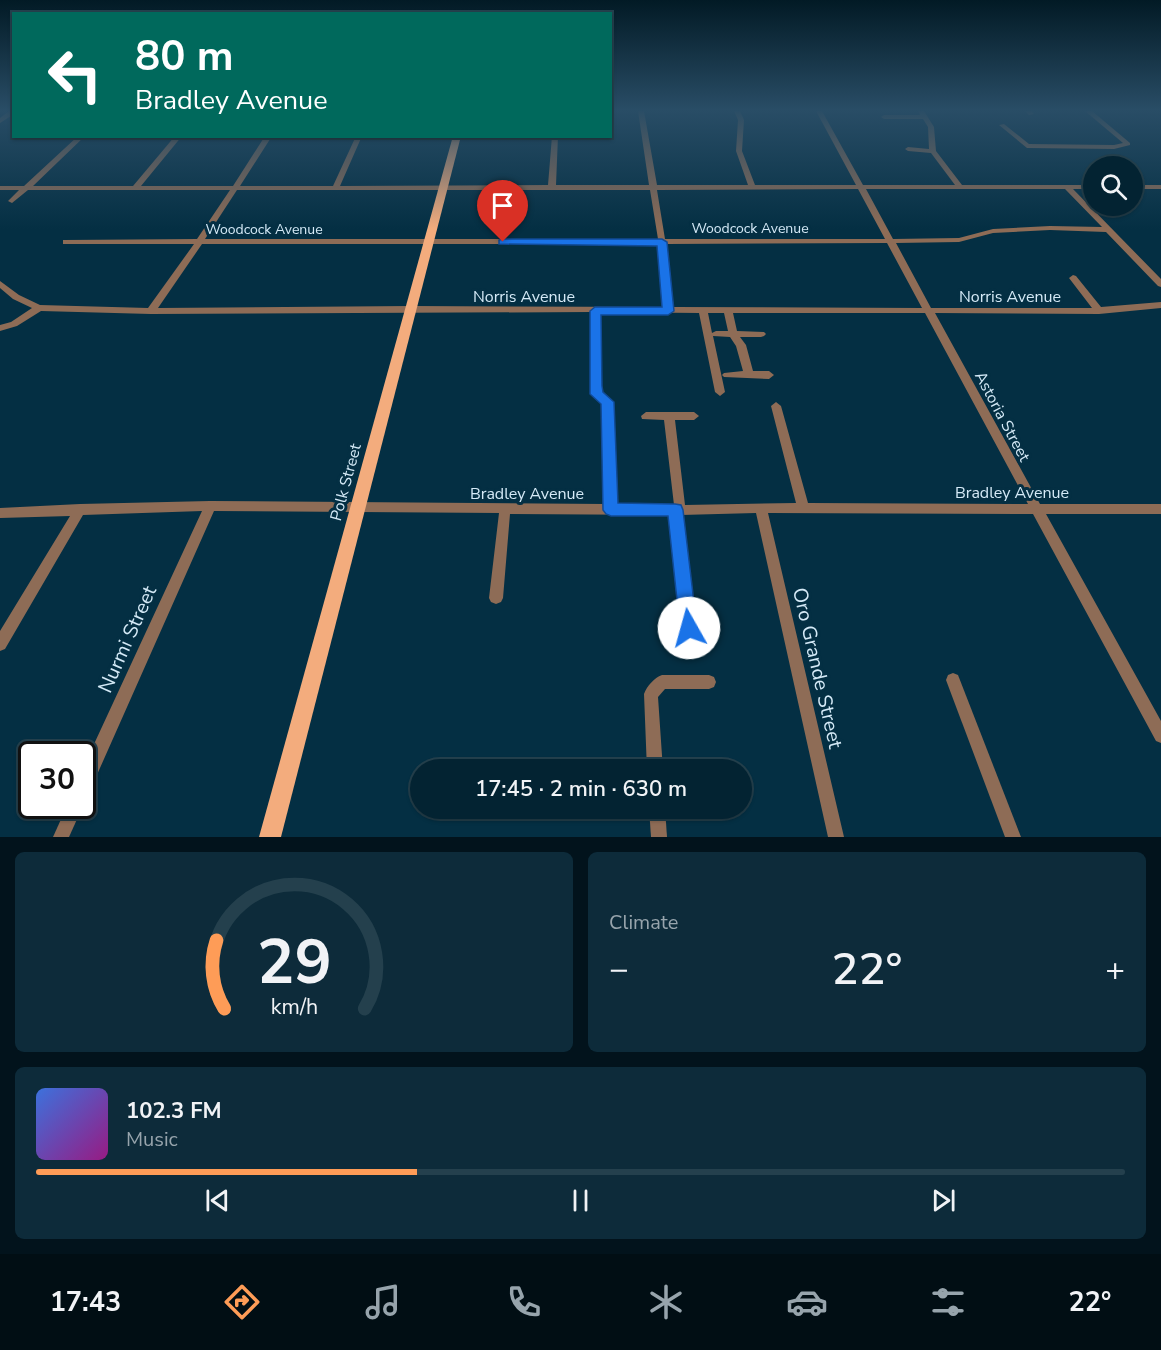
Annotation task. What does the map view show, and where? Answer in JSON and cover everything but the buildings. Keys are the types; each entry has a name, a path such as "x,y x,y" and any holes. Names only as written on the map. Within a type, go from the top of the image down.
{"main road":[{"name":"Polk Street","path":"270,837 453,150"}],"street":[{"path":"12,201 67,150"},
{"path":"136,187 167,150"},
{"path":"151,311 200,243 260,150"},
{"path":"336,187 353,150"},
{"path":"552,186 554,150"},
{"path":"646,150 662,242 668,311"},
{"path":"740,150 752,187"},
{"name":"Astoria Street","path":"840,150 1161,736"},
{"path":"921,150 933,151 959,186"},
{"path":"1067,187 1161,284"},
{"path":"0,188 1083,187"},
{"path":"1143,187 1161,187"},
{"name":"Woodcock Avenue","path":"66,242 890,241 959,240 993,231 1050,228 1109,230"},
{"path":"1073,278 1100,311"},
{"path":"0,284 16,297 39,308"},
{"name":"Norris Avenue","path":"39,308 151,311 411,309 1100,311 1161,305"},
{"path":"0,328 14,324 39,308"},
{"path":"595,311 596,394 607,402 611,510"},
{"path":"703,311 720,392"},
{"path":"728,311 733,334 741,345 749,375"},
{"path":"716,334 761,334"},
{"path":"727,375 769,375"},
{"path":"776,406 803,508"},
{"path":"646,416 694,416"},
{"path":"669,416 691,651"},
{"name":"Bradley Avenue","path":"0,513 210,506 611,510 1161,508"},
{"name":"Nurmi Street","path":"96,758 210,506"},
{"name":"Oro Grande Street","path":"762,508 836,837"},
{"path":"0,644 80,509"},
{"path":"496,598 505,509"},
{"path":"953,680 1013,837"},
{"path":"654,759 651,694 662,682 709,682"},
{"path":"61,837 69,819"},
{"path":"658,819 659,837"}],"route":[{"path":"503,242 662,242 668,311 595,311 596,394 607,402 611,510 675,510 689,628"}]}
